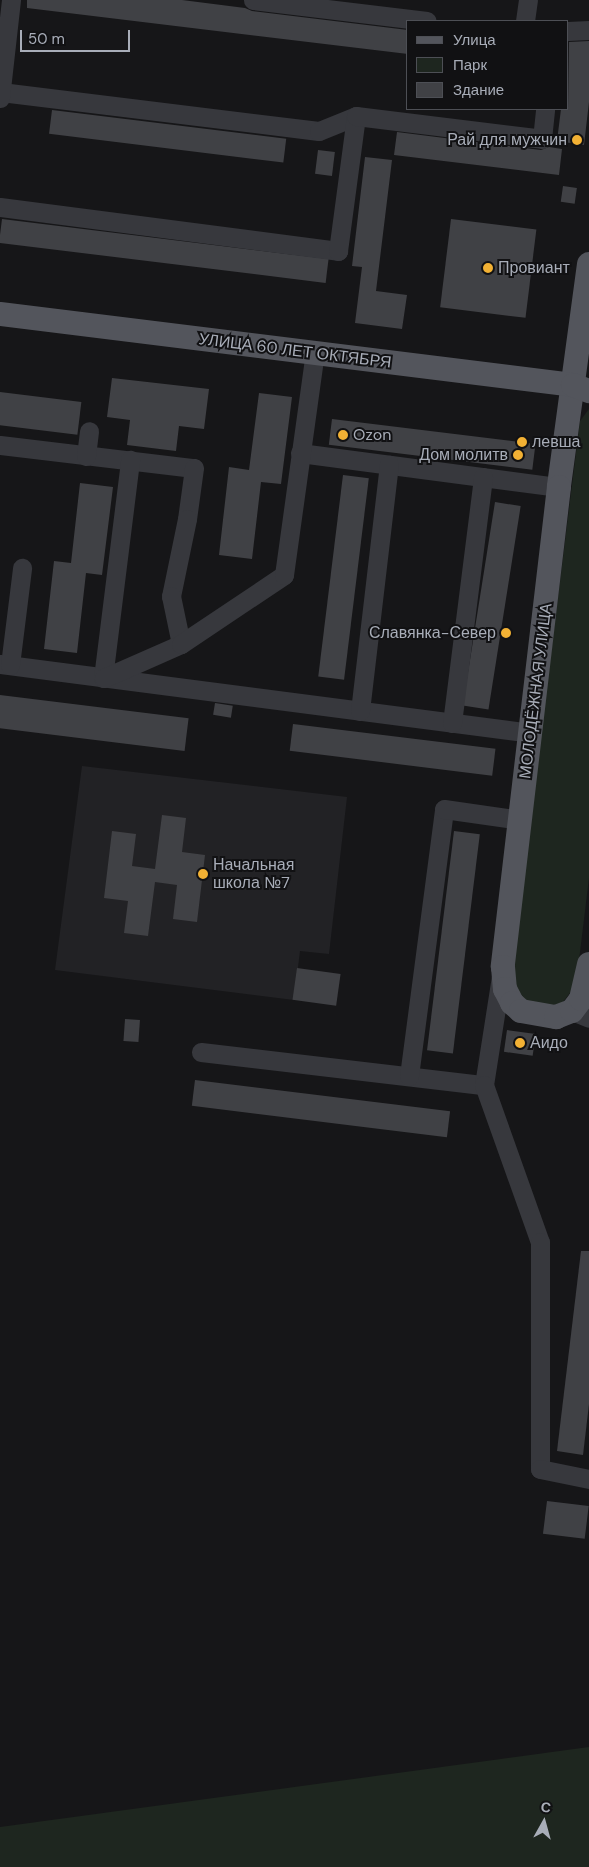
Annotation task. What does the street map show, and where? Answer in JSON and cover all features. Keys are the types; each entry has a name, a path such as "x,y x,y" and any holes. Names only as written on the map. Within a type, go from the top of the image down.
{"main road":[{"name":"МОЛОДЁЖНАЯ УЛИЦА","path":"589,264 581,388 559,487 503,967 505,988 512,1004 521,1011 556,1017 580,1014 581,998 589,964"},
{"name":"УЛИЦА 60 ЛЕТ ОКТЯБРЯ","path":"0,314 581,388"}],"street":[{"path":"11,0 0,95 320,131 356,116 542,140 545,110"},
{"path":"253,0 419,20"},
{"path":"525,20 528,0"},
{"path":"569,31 589,30"},
{"path":"0,207 338,251 356,116"},
{"path":"103,678 181,644 284,575 314,354"},
{"path":"86,456 89,431"},
{"path":"0,445 194,468 187,519 171,596 181,644"},
{"path":"300,453 559,487"},
{"path":"103,678 130,460"},
{"path":"360,711 389,465"},
{"path":"452,723 483,477"},
{"path":"22,568 5,665 531,733"},
{"path":"409,1076 444,809 520,820"},
{"path":"503,967 484,1085 540,1242 540,1469 589,1480"},
{"path":"202,1052 484,1085"}],"shaded area":[{"name":"Начальная школа №7","path":"82,766 347,797 329,954 300,951 294,1000 55,970"}],"green space":[{"path":"589,409 589,878 576,985 563,1002 552,1007 540,1008 520,997 511,975 580,421"},
{"path":"589,1747 589,1867 0,1867 0,1827"}],"building":[{"path":"27,0 182,0 245,8 252,11 406,30 406,54 27,8"},
{"path":"589,41 589,102 584,145 557,141 561,110 569,110 569,42"},
{"path":"52,110 286,139 283,163 49,134"},
{"path":"397,132 541,150 549,147 562,149 559,175 394,155"},
{"path":"318,150 335,152 332,176 315,174"},
{"path":"365,157 392,160 376,291 407,295 402,329 355,323 362,267 352,266"},
{"path":"563,186 577,188 575,204 561,202"},
{"path":"2,219 329,259 326,283 0,243"},
{"name":"Провиант","path":"451,219 536,229 526,318 440,307"},
{"path":"112,378 209,389 204,429 179,426 176,451 127,445 130,420 107,417"},
{"path":"0,392 81,402 77,435 0,425"},
{"path":"259,393 292,397 281,484 261,482 252,559 219,555 229,467 249,470"},
{"path":"332,419 535,444 532,470 329,445"},
{"path":"343,475 369,478 344,680 318,676"},
{"path":"80,483 113,487 102,575 86,573 77,653 44,649 54,561 71,563"},
{"path":"495,502 521,506 488,710 463,705"},
{"path":"0,695 189,718 185,751 0,728"},
{"path":"215,703 233,706 231,718 213,715"},
{"path":"293,724 495,749 492,776 290,751"},
{"path":"162,815 186,818 182,852 205,855 197,922 173,919 177,885 155,882 148,936 124,933 128,901 104,898 112,831 136,834 132,866 155,869"},
{"path":"454,831 480,834 453,1054 427,1050"},
{"path":"297,968 341,974 336,1006 293,1000"},
{"path":"125,1019 140,1020 138,1042 123,1041"},
{"name":"Аидо","path":"507,1030 536,1034 533,1056 504,1052"},
{"path":"195,1080 450,1111 447,1137 192,1106"},
{"path":"581,1251 589,1251 589,1404 583,1455 557,1451"},
{"path":"547,1501 589,1506 585,1539 543,1534"}],"place":[{"name":"Рай для мужчин","path":"577,140"},
{"name":"Провиант","path":"488,268"},
{"name":"Ozon","path":"343,435"},
{"name":"левша","path":"522,442"},
{"name":"Дом молитв","path":"518,455"},
{"name":"Славянка-Север","path":"506,633"},
{"name":"Начальная школа №7","path":"203,874"},
{"name":"Аидо","path":"520,1043"}]}
